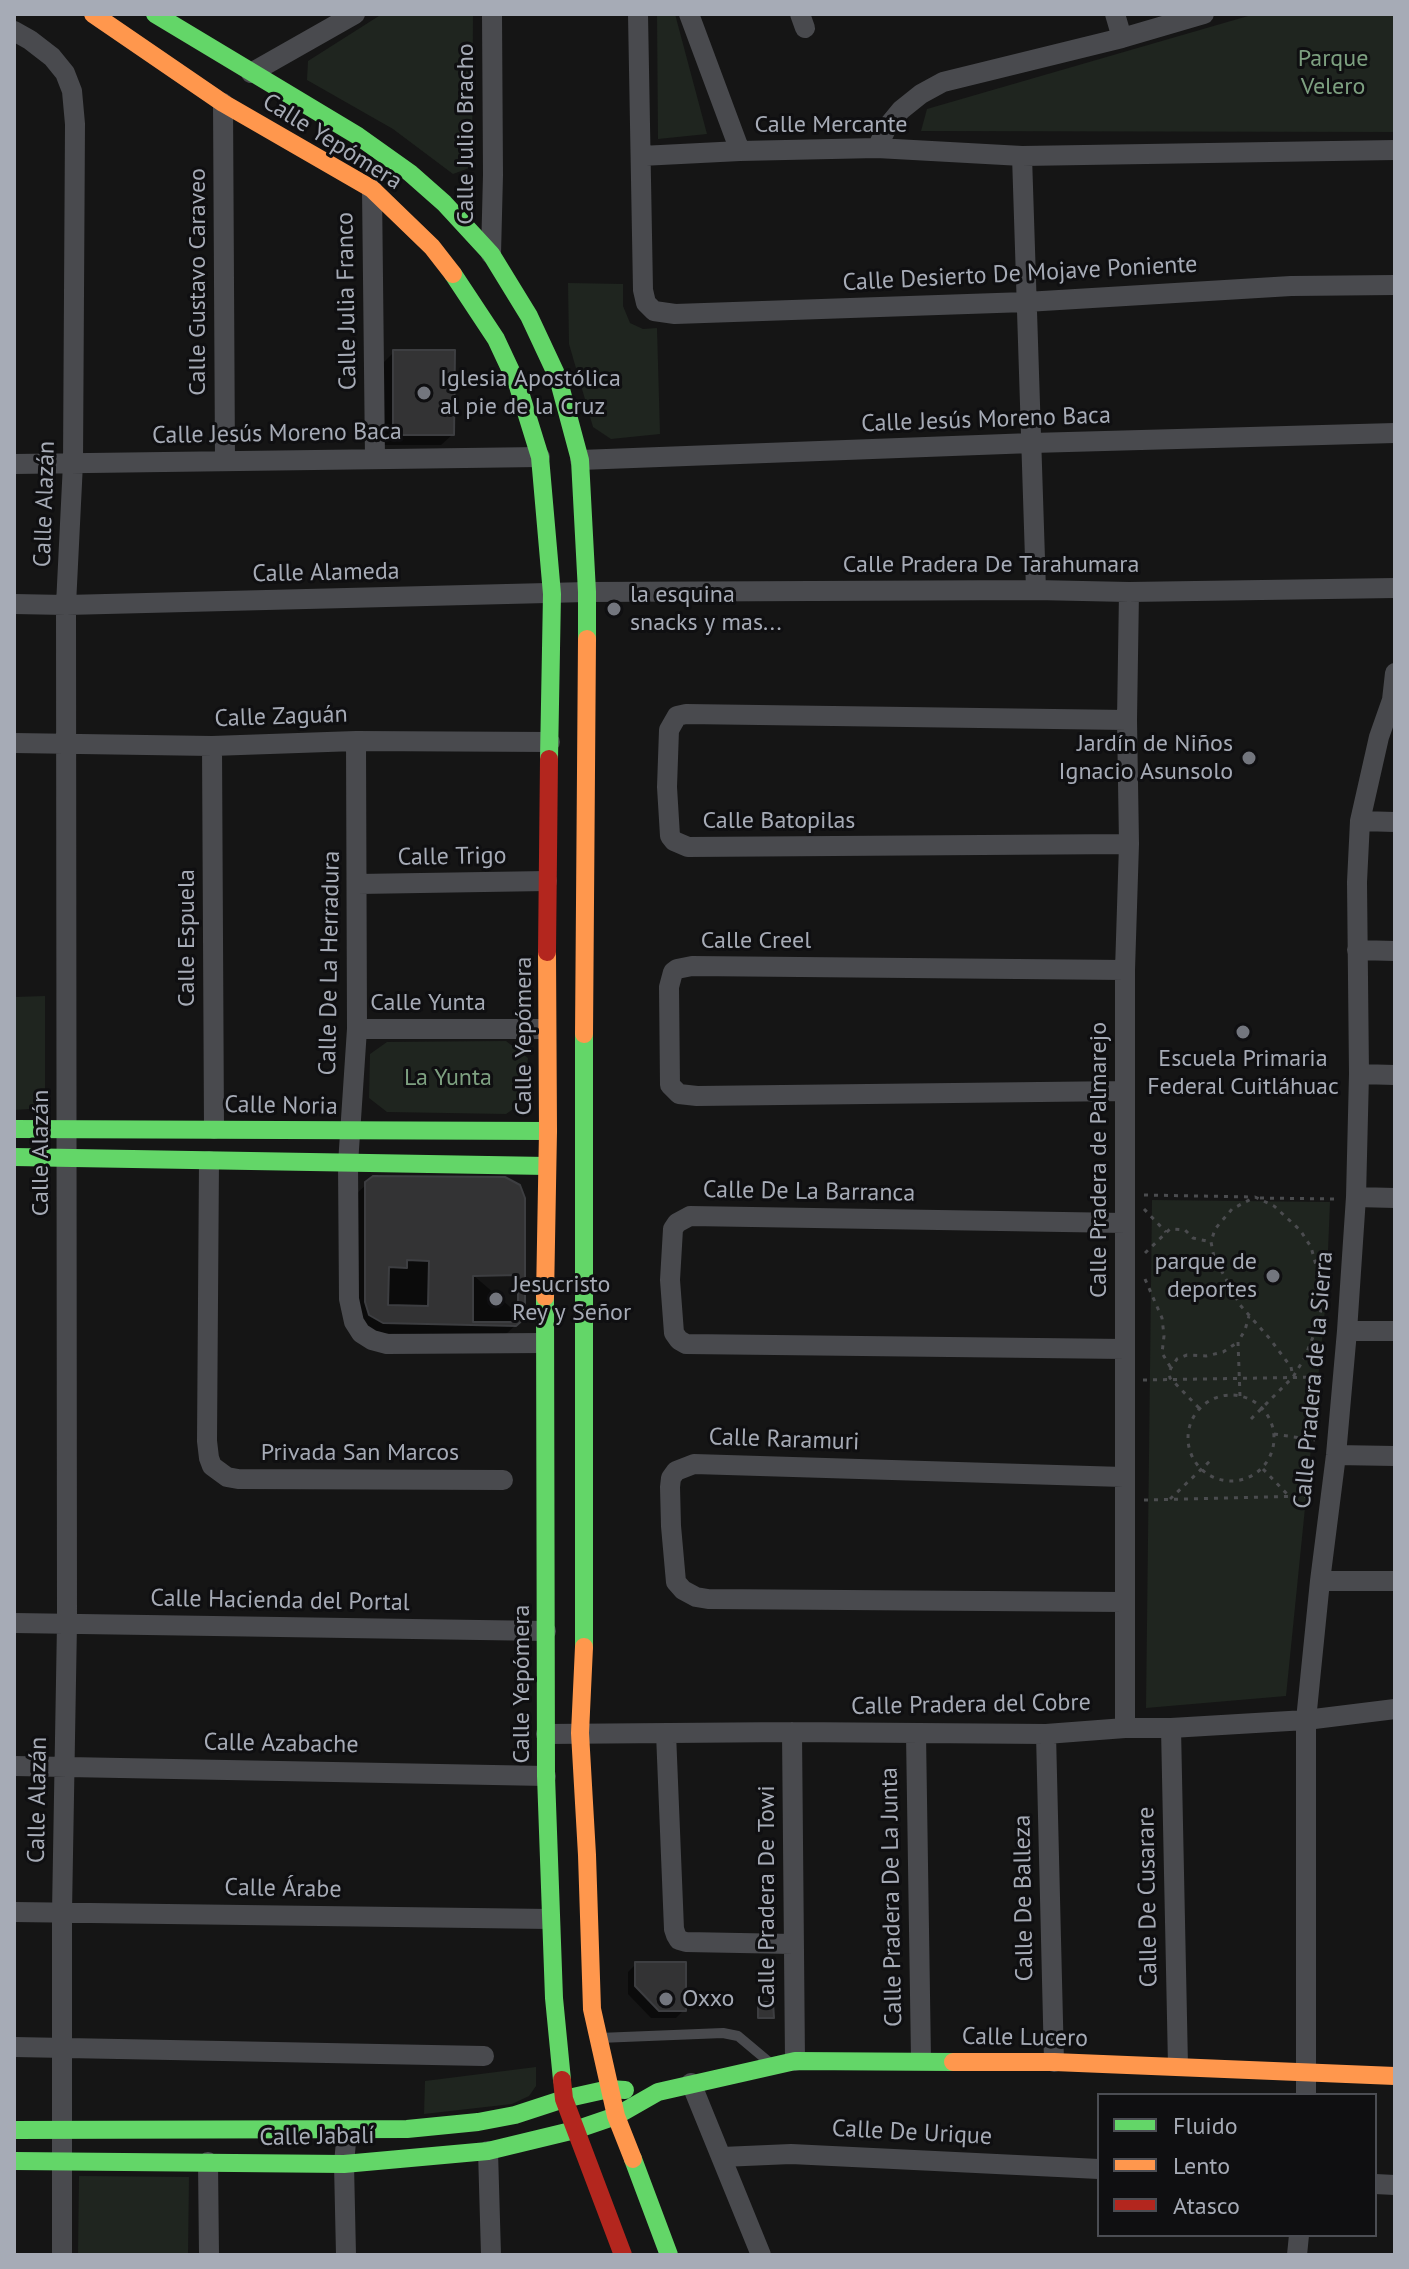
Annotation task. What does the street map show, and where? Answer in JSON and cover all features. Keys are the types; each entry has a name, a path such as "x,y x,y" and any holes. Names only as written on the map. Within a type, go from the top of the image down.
{"main road":[{"name":"Calle Yepómera","path":"93,14 223,103 372,189 402,216 432,247 466,291 496,339 518,386 540,457 552,594 544,1343 546,1776 550,1919 564,2099 623,2255"},
{"name":"Calle Yepómera","path":"155,14 358,136 410,173 444,203 491,254 529,316 558,378 580,460 587,592 584,1042 586,1618 580,1733 589,1960 597,2038 616,2116 669,2255"},
{"name":"Calle Noria","path":"14,1129 548,1131"},
{"path":"14,1157 547,1166"},
{"name":"Calle Lucero","path":"616,2116 658,2092 795,2061 1054,2062 1395,2076"},
{"name":"Calle Lucero","path":"609,2089 658,2092"},
{"name":"Calle Jabalí","path":"14,2130 407,2129 515,2115 609,2089"},
{"name":"Calle Jabalí","path":"14,2161 344,2164 488,2151 575,2130 616,2116"}],"street":[{"path":"251,73 355,14"},
{"name":"Calle Julio Bracho","path":"491,254 492,14"},
{"path":"638,14 641,156"},
{"path":"689,14 740,151"},
{"path":"1115,14 1122,38"},
{"path":"877,148 887,127 901,110 943,82 1122,38 1204,14"},
{"name":"Calle Alazán","path":"14,31 52,57 65,73 72,91 75,124 73,463 66,605 67,1623 62,1912 62,2255"},
{"name":"Calle Gustavo Caraveo","path":"223,103 225,460"},
{"name":"Calle Mercante","path":"641,156 877,148 1022,156 1395,150"},
{"name":"Calle Desierto De Mojave Poniente","path":"641,156 643,290 644,298 654,311 675,314 1026,302 1291,286 1395,285"},
{"path":"1022,156 1036,590"},
{"name":"Calle Julia Franco","path":"372,189 375,459"},
{"name":"Calle Jesús Moreno Baca","path":"580,460 1395,433"},
{"name":"Calle Jesús Moreno Baca","path":"14,464 540,457"},
{"name":"Calle Pradera De Tarahumara","path":"587,592 1129,592 1395,588"},
{"name":"Calle Alameda","path":"14,604 587,592"},
{"name":"Calle Pradera de Palmarejo","path":"1125,1728 1123,1477 1129,592"},
{"name":"Calle Pradera de la Sierra","path":"1306,2093 1306,1720 1347,1331 1347,1198 1359,1074 1357,950 1360,821 1376,750 1393,700 1395,673"},
{"name":"Calle Batopilas","path":"1127,720 686,714 677,716 669,730 667,787 670,836 688,847 1129,844"},
{"name":"Calle Zaguán","path":"14,743 212,746 356,741 550,742"},
{"name":"Calle De La Herradura","path":"356,741 357,1029 348,1164 349,1299 354,1322 361,1333 387,1344 544,1343"},
{"name":"Calle Espuela","path":"212,746 214,1129"},
{"path":"1360,821 1395,822"},
{"name":"Calle Trigo","path":"358,884 547,881"},
{"path":"1357,950 1395,951"},
{"name":"Calle Creel","path":"1125,970 683,967 670,977 669,1017 670,1085 679,1094 1125,1091"},
{"name":"Calle Yunta","path":"357,1029 546,1029"},
{"path":"1359,1074 1395,1075"},
{"name":"Privada San Marcos","path":"209,1161 207,1441 209,1458 218,1472 238,1479 503,1480"},
{"path":"1347,1198 1395,1198"},
{"name":"Calle De La Barranca","path":"1125,1223 690,1216 673,1229 670,1280 674,1333 686,1344 1125,1349"},
{"path":"1347,1331 1395,1331"},
{"path":"1336,1455 1395,1456"},
{"name":"Calle Raramuri","path":"1123,1477 694,1464 676,1471 670,1487 676,1582 696,1597 1124,1602"},
{"path":"1320,1581 1395,1581"},
{"name":"Calle Hacienda del Portal","path":"14,1623 546,1631"},
{"name":"Calle Pradera del Cobre","path":"546,1734 1046,1734 1306,1720 1395,1709"},
{"name":"Calle De Cusarare","path":"1171,1728 1178,2066"},
{"name":"Calle Pradera De Towi","path":"792,1732 795,2061"},
{"path":"666,1733 674,1929 679,1940 793,1944"},
{"name":"Calle Pradera De La Junta","path":"916,1734 921,2060"},
{"name":"Calle De Balleza","path":"1046,1734 1054,2062"},
{"name":"Calle Azabache","path":"14,1766 546,1776"},
{"name":"Calle Árabe","path":"14,1912 550,1919"},
{"path":"14,2047 484,2056"},
{"path":"691,2083 761,2255"},
{"path":"346,2255 344,2164 347,2130"},
{"path":"488,2151 491,2255"},
{"name":"Calle De Urique","path":"722,2157 791,2154 1097,2169"},
{"path":"208,2162 209,2255"}],"lane":[{"path":"597,2038 723,2033 738,2036 773,2065"}],"path":[{"path":"1144,1195 1347,1198"},
{"path":"1255,1197 1232,1209 1215,1229 1211,1242 1214,1257 1240,1305 1291,1367 1293,1377"},
{"path":"1251,1419 1293,1377 1304,1359 1323,1303 1311,1247 1300,1230 1274,1206 1255,1197"},
{"path":"1143,1208 1166,1232"},
{"path":"1143,1255 1170,1229 1185,1230 1193,1238 1211,1242"},
{"path":"1143,1276 1162,1318 1162,1353 1171,1368"},
{"path":"1200,1408 1170,1378 1171,1368 1177,1359 1187,1355 1206,1356 1223,1352 1238,1342 1249,1316"},
{"path":"1238,1342 1240,1396"},
{"path":"1125,1380 1343,1377"},
{"path":"1240,1396 1262,1408 1274,1434 1272,1452 1262,1468 1242,1480 1231,1481 1210,1476 1201,1469 1194,1460 1188,1439 1189,1428 1200,1408 1219,1397 1240,1396"},
{"path":"1274,1434 1315,1440"},
{"path":"1170,1499 1211,1460"},
{"path":"1262,1468 1288,1495"},
{"path":"1124,1500 1309,1496"}],"green space":[{"path":"382,14 473,14 472,167 453,174 393,129 307,80 308,61"},
{"path":"657,14 675,14 707,134 658,139"},
{"name":"Parque Velero","path":"1255,14 1395,14 1395,132 921,131 927,109"},
{"path":"568,283 623,284 623,306 630,323 643,329 657,328 660,434 611,439 593,427 569,344"},
{"path":"45,996 45,1092 40,1106 14,1110 14,997"},
{"name":"La Yunta","path":"506,1041 528,1058 522,1103 506,1114 387,1112 369,1098 370,1054 387,1042"},
{"path":"1152,1200 1330,1202 1326,1300 1286,1696 1146,1708"},
{"path":"536,2067 536,2086 529,2096 512,2104 424,2114 425,2081"},
{"path":"79,2176 189,2177 188,2255 78,2255"}],"building":[{"name":"Iglesia Apostólica al pie de la Cruz","path":"393,350 455,350 454,435 393,435"},
{"path":"373,1176 505,1177 520,1185 525,1198 525,1318 516,1326 383,1323 369,1315 365,1302 365,1182"},
{"path":"407,1260 429,1261 428,1306 388,1305 389,1267 407,1268"},
{"name":"Jesucristo Rey y Señor","path":"518,1275 518,1322 473,1322 473,1276"},
{"name":"Oxxo","path":"635,1962 686,1962 686,2011 659,2011 635,1986"},
{"path":"758,2002 773,2002 774,2018 758,2018"}],"traffic: fast":[{"path":"155,14 358,136 410,173 444,203 491,254 529,316 558,378 580,460 587,639"},
{"path":"453,274 496,339 518,386 540,457 552,594 549,759"},
{"path":"584,1034 584,1647"},
{"path":"14,1129 548,1131"},
{"path":"14,1157 547,1166"},
{"path":"545,1297 546,1776 554,1998 562,2080"},
{"path":"14,2161 344,2164 488,2151 575,2130 616,2116 658,2092 795,2061 953,2062"},
{"path":"14,2130 407,2129 478,2122 609,2089 625,2090"},
{"path":"633,2159 669,2255"}],"traffic: slow":[{"path":"93,14 223,103 372,189 432,247 453,274"},
{"path":"584,1034 587,639"},
{"path":"545,1297 547,952"},
{"path":"584,1647 580,1733 592,2009 616,2116 633,2159"},
{"path":"953,2062 1054,2062 1395,2076"}],"traffic: jam":[{"path":"547,952 549,759"},
{"path":"562,2080 564,2099 623,2255"}],"place":[{"name":"Iglesia Apostólica al pie de la Cruz","path":"424,393"},
{"name":"la esquina snacks y mas...","path":"614,609"},
{"name":"Jardín de Niños Ignacio Asunsolo","path":"1249,758"},
{"name":"Escuela Primaria Federal Cuitláhuac","path":"1243,1032"},
{"name":"parque de deportes","path":"1273,1276"},
{"name":"Jesucristo Rey y Señor","path":"496,1299"},
{"name":"Oxxo","path":"666,1999"}]}
